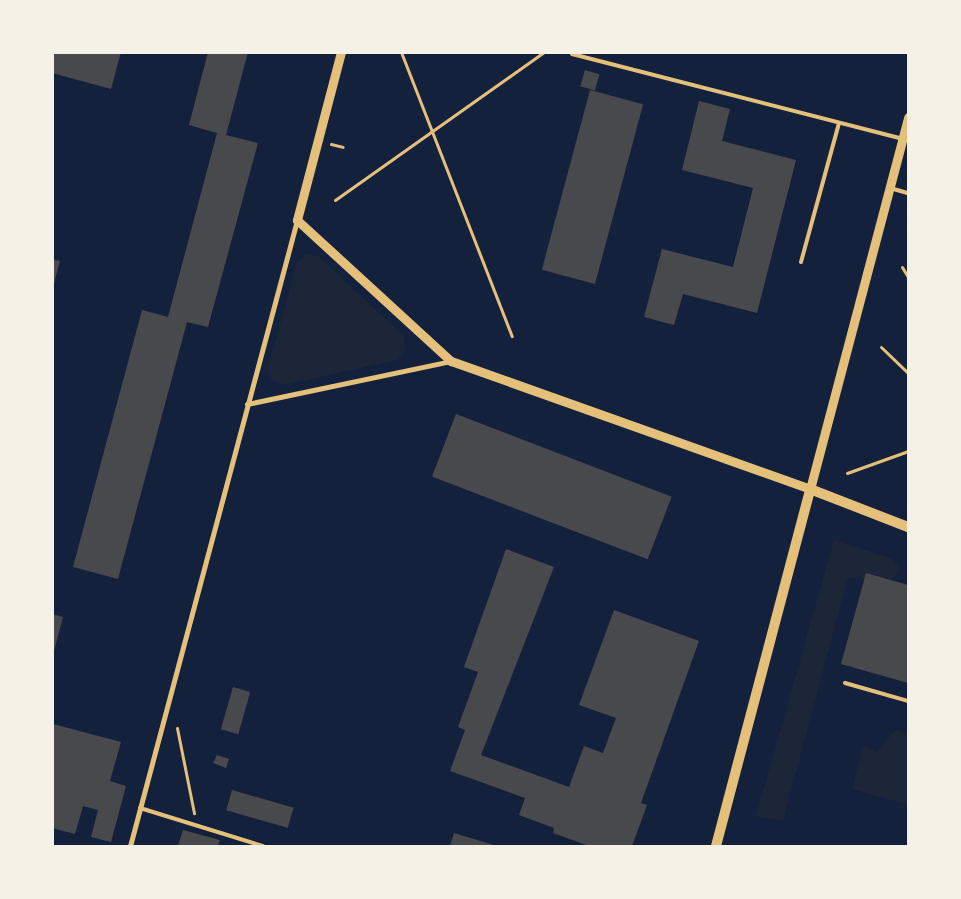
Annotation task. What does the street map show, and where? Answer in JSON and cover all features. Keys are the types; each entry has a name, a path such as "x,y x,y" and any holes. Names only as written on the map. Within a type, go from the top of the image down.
{"main road":[{"path":"716,846 810,489 908,527"}],"street":[{"path":"130,846 341,52"},
{"path":"297,220 451,361 810,489 908,117"},
{"path":"247,404 451,361"}],"lane":[{"path":"572,54 903,139"},
{"path":"801,262 839,123"},
{"path":"890,188 908,193"},
{"path":"845,683 908,700"},
{"path":"140,808 264,846"}],"path":[{"path":"401,52 512,336"},
{"path":"334,200 544,52"},
{"path":"902,268 908,277"},
{"path":"881,347 908,373"},
{"path":"847,472 908,451"},
{"path":"178,728 196,826"}],"shaded area":[{"path":"306,254 318,256 404,336 405,351 397,360 284,385 272,381 268,369 297,262"},
{"path":"834,540 890,558 901,569 891,580 848,577 783,821 756,816"},
{"path":"895,730 908,733 908,805 852,789 863,746 877,752"}],"building":[{"path":"52,52 121,52 111,89 52,73"},
{"path":"208,52 248,52 226,135 258,143 208,327 187,322 118,579 73,567 142,310 168,317 217,133 189,125"},
{"path":"585,70 599,74 595,90 580,86"},
{"path":"590,90 643,104 595,284 542,270"},
{"path":"699,101 730,109 722,141 796,160 757,313 683,294 674,325 644,317 662,249 733,267 753,188 682,170"},
{"path":"52,259 60,261 53,287 52,286"},
{"path":"456,414 672,497 648,559 432,477"},
{"path":"506,549 554,567 481,755 569,787 584,746 603,753 616,718 579,705 614,610 699,641 641,803 647,805 632,846 589,846 553,833 554,828 519,815 525,798 450,771 465,730 458,727 478,672 464,667"},
{"path":"866,573 908,585 908,683 841,664"},
{"path":"52,614 63,617 53,655 52,655"},
{"path":"233,687 250,692 238,734 221,729"},
{"path":"53,724 121,742 110,781 126,786 111,842 91,837 98,810 83,806 75,834 52,828"},
{"path":"217,755 229,759 226,768 213,763"},
{"path":"232,790 294,808 288,828 226,810"},
{"path":"183,830 220,840 218,846 178,846"},
{"path":"454,833 497,846 450,846"}]}
